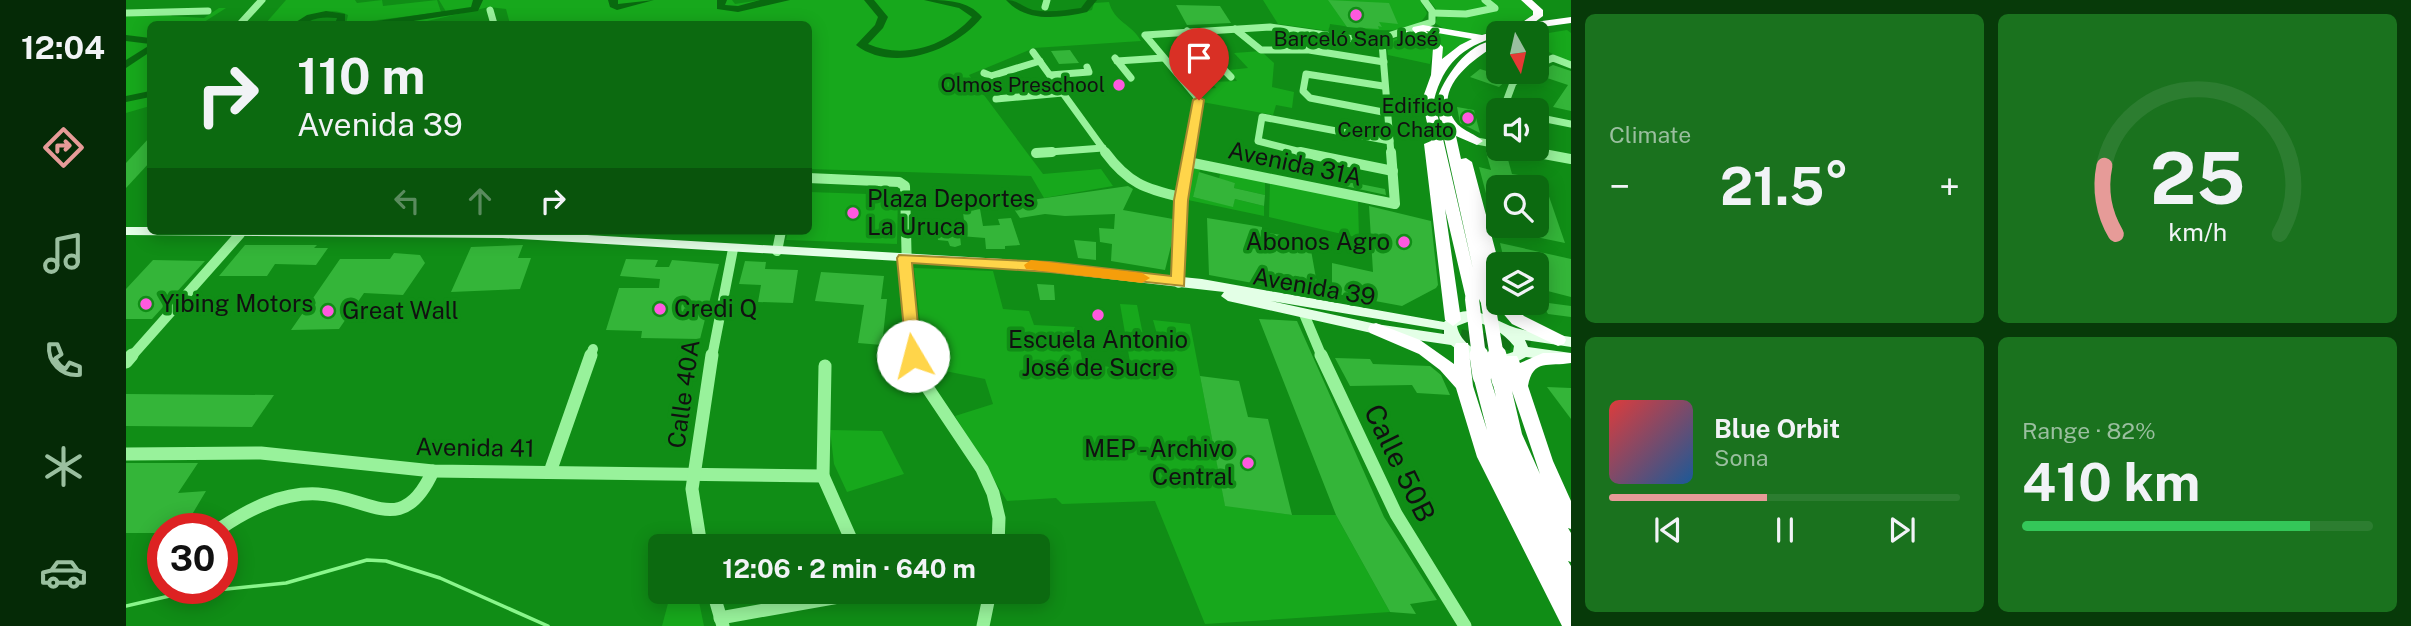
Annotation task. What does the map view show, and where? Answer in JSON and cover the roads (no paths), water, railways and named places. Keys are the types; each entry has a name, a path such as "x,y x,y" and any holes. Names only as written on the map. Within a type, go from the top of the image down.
{"highway":[{"path":"1526,0 1538,10 1538,16 1532,21"},
{"path":"1537,0 1540,5 1552,11 1571,15"},
{"path":"1549,27 1571,24"},
{"path":"1549,27 1571,24"},
{"path":"1402,33 1426,26 1447,33 1486,36"},
{"path":"1426,26 1438,47 1427,120 1445,326"},
{"path":"1435,74 1454,54 1481,37"},
{"path":"1486,47 1468,58 1450,77 1442,102 1486,272"},
{"path":"1428,100 1486,277"},
{"path":"1444,118 1459,133 1477,141"},
{"path":"1444,118 1463,152"},
{"path":"1477,141 1464,142 1463,152 1486,264"},
{"path":"1491,315 1483,381 1486,457 1571,621"},
{"path":"1500,315 1506,329"},
{"path":"1512,315 1568,350"},
{"path":"1376,329 1428,350 1455,373 1483,381"},
{"path":"1459,344 1513,434 1524,463 1571,553"},
{"path":"1520,387 1522,350"},
{"path":"1568,350 1552,358 1529,364 1520,378 1520,387 1531,430 1559,499 1571,520"},
{"path":"1483,381 1496,431 1520,493 1571,587"}],"main road":[{"name":"Avenida 39","path":"126,231 147,231"},
{"name":"Avenida 39","path":"517,235 1050,267 1179,282 1445,326 1470,316 1568,350"},
{"path":"1202,287 1304,314 1459,344 1492,360 1522,350 1568,350"},
{"path":"1445,326 1459,344"},
{"path":"1506,329 1517,338 1522,350"}],"street":[{"path":"243,21 262,0"},
{"path":"1424,0 1426,26 1495,8 1487,1"},
{"path":"490,10 493,21"},
{"path":"126,13 208,11"},
{"path":"1179,282 1181,197 1199,100 1145,35 1283,27 1382,43"},
{"path":"1235,29 1256,48 1267,51 1309,50 1384,62"},
{"path":"1187,31 1231,77"},
{"path":"1390,141 1262,117 1260,143 1394,171 1383,86 1382,43 1384,38 1402,33"},
{"path":"1033,52 1128,181 1142,188 1181,197"},
{"path":"1131,78 1115,58 1163,58"},
{"path":"1549,58 1571,65"},
{"path":"984,73 990,76 1040,61"},
{"path":"1050,75 1089,72 1087,67"},
{"path":"1383,86 1312,74 1304,76 1304,95 1388,113"},
{"path":"996,99 1063,93"},
{"path":"1549,120 1571,124"},
{"path":"1477,141 1486,143"},
{"path":"1036,153 1103,148"},
{"path":"1549,155 1571,159"},
{"name":"Avenida 31A","path":"1188,162 1395,204 1394,171"},
{"path":"812,178 905,186 905,258 913,356 921,376 984,471 997,500 1002,524 1000,534"},
{"path":"126,362 238,235"},
{"path":"777,251 780,235"},
{"name":"Calle 40A","path":"699,534 692,489 713,347 733,249"},
{"name":"Calle 50B","path":"1304,314 1389,501 1415,548 1465,626"},
{"path":"550,472 593,349"},
{"path":"825,366 823,476 849,534"},
{"name":"Avenida 41","path":"126,454 261,453 292,459 433,471 823,476"},
{"path":"238,516 267,502 293,495 320,494 393,512 410,507 421,498 433,471"},
{"path":"716,604 721,622 809,604"},
{"path":"983,626 988,604"}],"waterway":[{"path":"398,21 475,9 478,0"},
{"path":"613,0 613,5 617,7 649,0"},
{"path":"722,0 720,7 738,9 763,2 785,0"},
{"path":"869,0 883,17 879,26 861,45 890,54 907,54 940,46 967,28 977,17 963,6 929,0"},
{"path":"1011,0 1026,11 1045,14 1084,10 1092,0"},
{"path":"303,21 315,15 326,14 342,16 341,21"},
{"path":"126,38 147,41"},
{"path":"126,65 147,50"},
{"path":"126,99 147,95"},
{"path":"126,606 178,594 286,583 367,560 386,561 440,578 548,626"}],"tunnel":[{"path":"1442,333 1530,347"}],"place":[{"name":"Barceló San José","path":"1356,15"},
{"name":"Olmos Preschool","path":"1119,85"},
{"name":"Edificio Cerro Chato","path":"1468,118"},
{"name":"Plaza Deportes La Uruca","path":"853,213"},
{"name":"Abonos Agro","path":"1404,242"},
{"name":"Yibing Motors","path":"146,304"},
{"name":"Credi Q","path":"660,309"},
{"name":"Great Wall","path":"328,311"},
{"name":"Escuela Antonio José de Sucre","path":"1098,315"},
{"name":"MEP - Archivo Central","path":"1248,463"}]}
